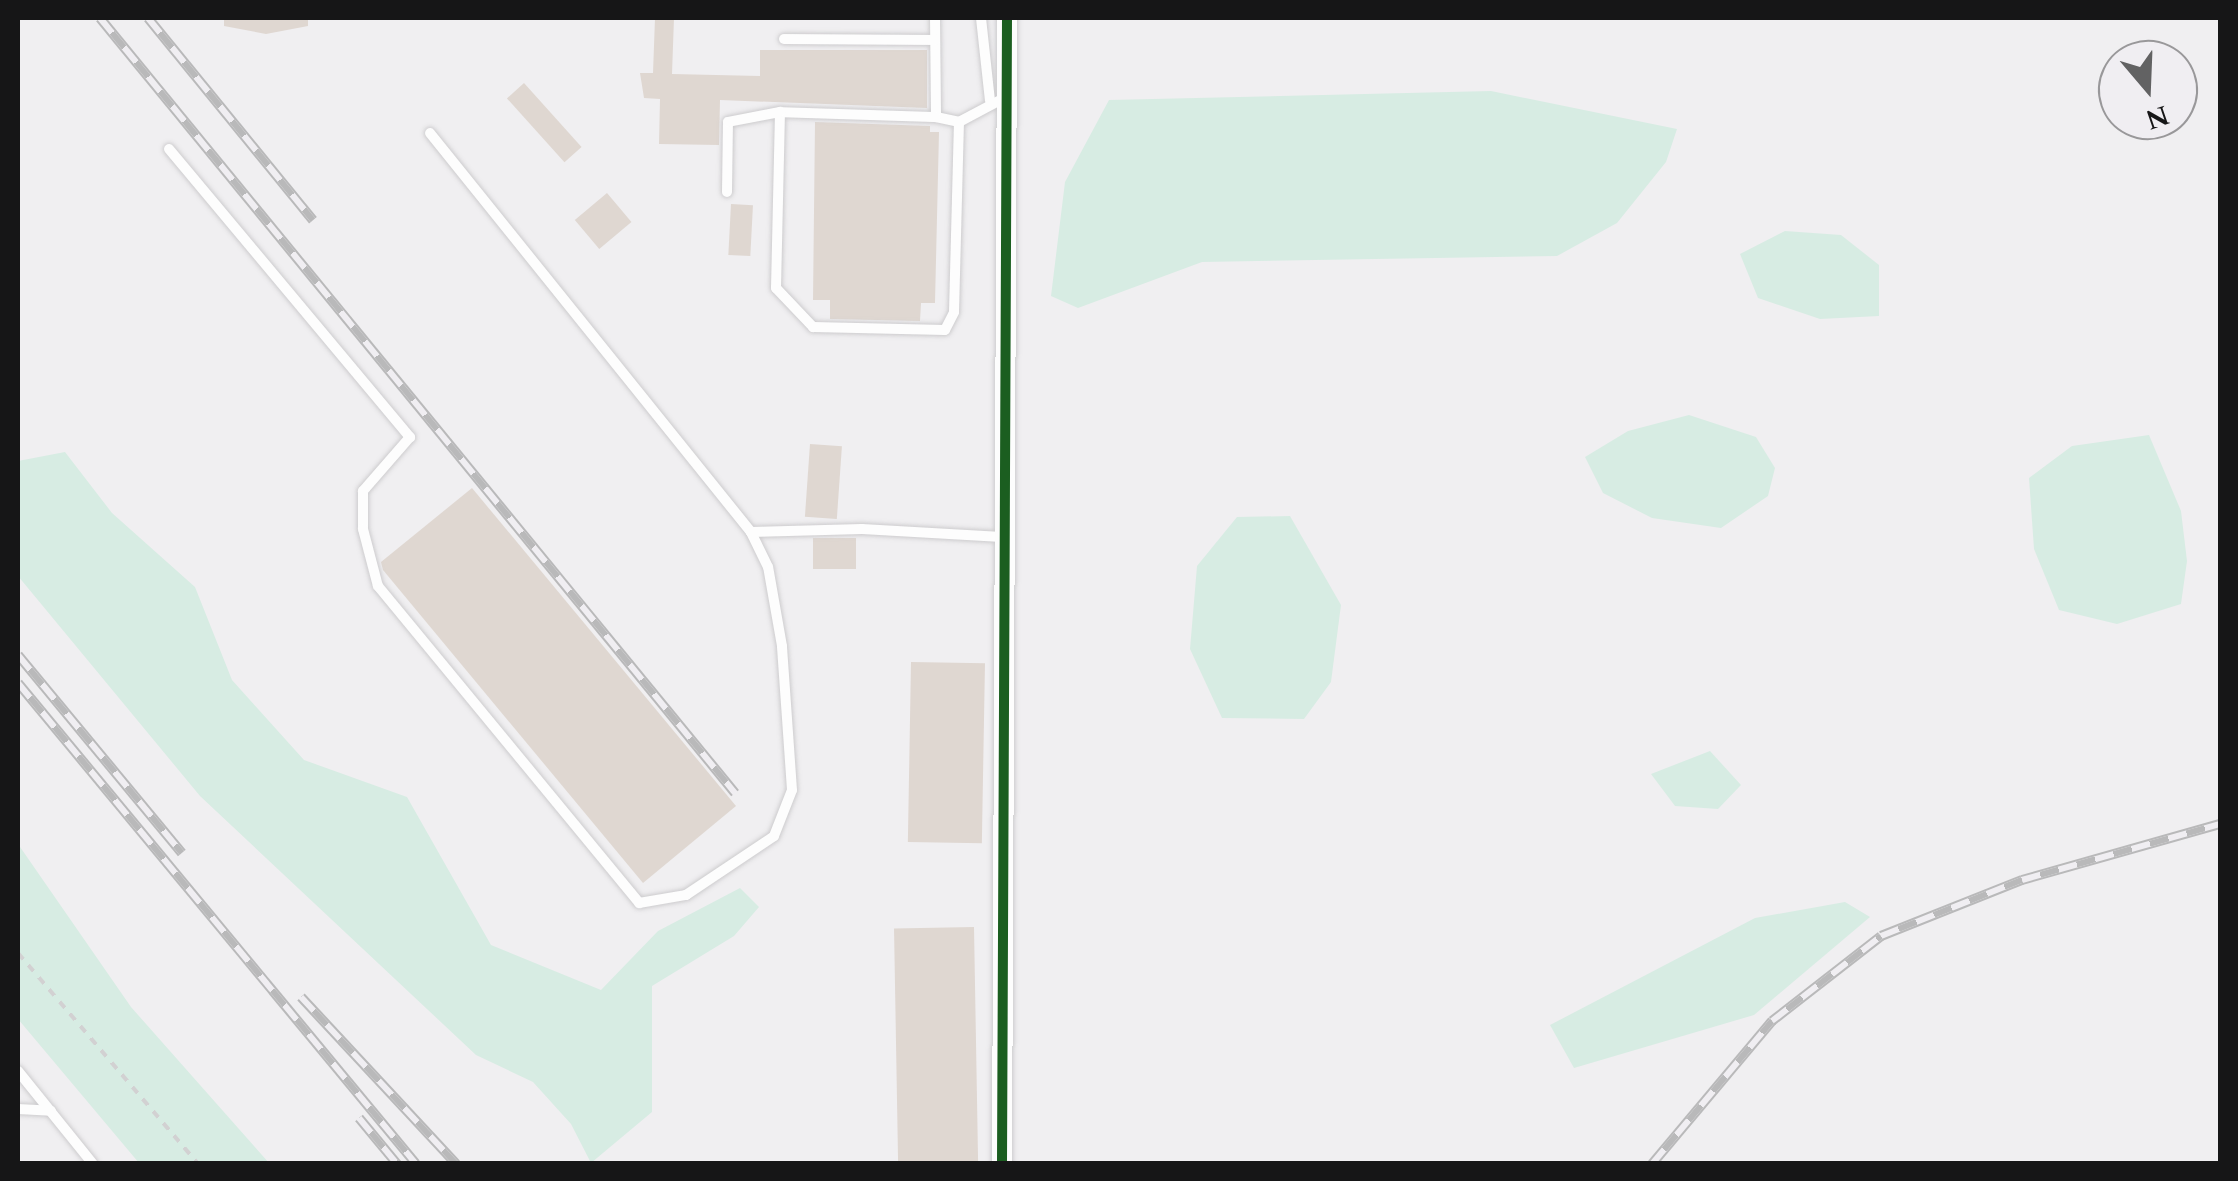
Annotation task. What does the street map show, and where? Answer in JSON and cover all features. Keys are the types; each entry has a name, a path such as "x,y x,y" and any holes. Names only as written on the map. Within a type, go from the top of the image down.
{"street":[{"path":"1002,1164 998,99 1007,18"}],"lane":[{"path":"936,18 936,116"},
{"path":"727,192 728,122 780,112 936,116 960,122 998,99 980,18"},
{"path":"784,40 935,40"},
{"path":"780,112 776,288 814,327 945,330 954,312 960,122"},
{"path":"169,149 410,437 362,491 363,529 378,586 639,903 686,895 752,856 774,836 792,790 782,646 768,567 752,532 430,133"},
{"path":"752,532 862,528 1002,537"},
{"path":"18,1072 93,1164"},
{"path":"18,1110 51,1111"}],"path":[{"path":"18,953 198,1164"}],"green space":[{"path":"1491,91 1677,129 1666,162 1617,223 1557,256 1202,262 1078,308 1051,296 1065,182 1109,100"},
{"path":"1785,231 1841,235 1879,265 1879,316 1820,319 1758,298 1740,254"},
{"path":"1689,415 1756,437 1775,468 1768,496 1721,528 1652,518 1603,493 1585,457 1628,431"},
{"path":"2149,435 2181,511 2187,561 2181,604 2117,624 2059,610 2034,549 2029,478 2072,446"},
{"path":"65,452 112,513 195,587 232,680 304,760 407,797 491,945 601,990 658,931 740,888 759,907 734,936 652,986 652,1112 591,1163 571,1124 533,1082 476,1055 200,796 18,576 18,461"},
{"path":"1290,516 1341,605 1331,682 1304,719 1222,718 1190,649 1197,566 1237,517"},
{"path":"1710,751 1741,785 1718,809 1675,806 1651,774"},
{"path":"18,844 131,1007 269,1163 139,1163 18,1019"},
{"path":"1845,902 1870,917 1754,1015 1574,1068 1550,1025 1755,918"}],"building":[{"path":"224,18 308,18 308,26 266,34 224,26"},
{"path":"655,18 674,18 672,74 760,76 760,50 927,50 927,108 720,100 719,145 659,144 660,99 644,98 640,73 653,73"},
{"path":"524,83 582,147 564,162 507,98"},
{"path":"815,122 930,126 930,132 939,132 935,303 921,303 920,321 830,319 830,300 813,300"},
{"path":"607,193 631,222 599,249 575,220"},
{"path":"731,204 753,205 750,256 728,255"},
{"path":"810,444 842,446 837,519 805,517"},
{"path":"472,488 736,806 643,883 383,570 381,562"},
{"path":"813,538 856,538 856,569 813,569"},
{"path":"911,662 985,663 982,843 908,842"},
{"path":"974,927 978,1164 898,1164 894,928"}],"railway":[{"path":"100,18 735,793"},
{"path":"148,18 313,220"},
{"path":"18,655 182,853"},
{"path":"18,683 416,1164"},
{"path":"1652,1164 1772,1021 1881,936 2022,880 2220,824"},
{"path":"301,997 456,1164"},
{"path":"359,1118 397,1164"}],"cycle path":[{"path":"1002,1164 1007,18"}]}
